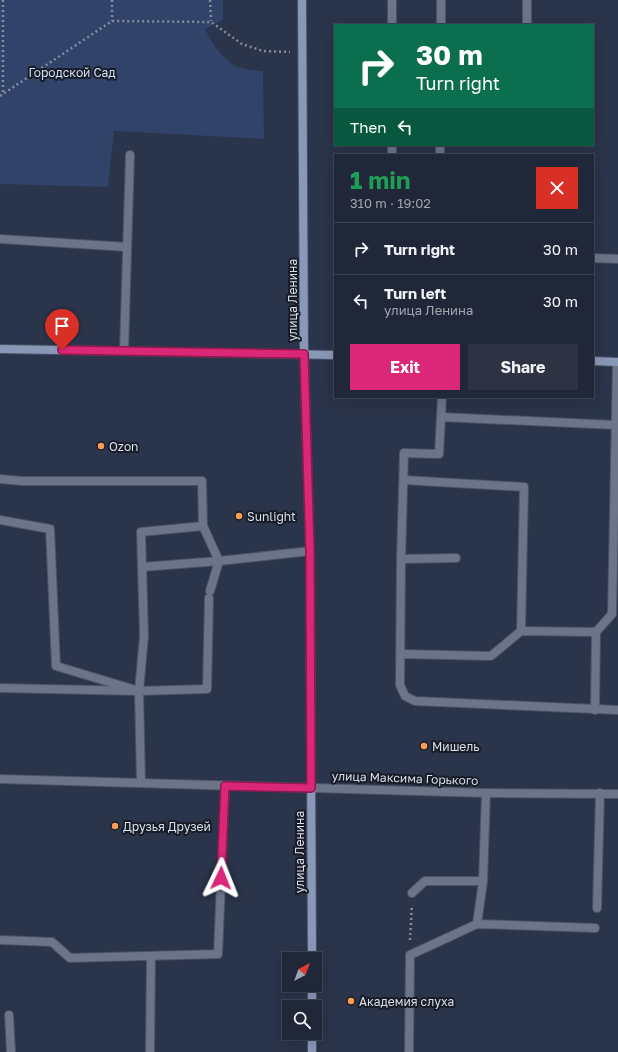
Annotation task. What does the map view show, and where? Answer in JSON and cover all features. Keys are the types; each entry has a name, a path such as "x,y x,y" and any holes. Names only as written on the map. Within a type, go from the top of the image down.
{"main road":[{"name":"улица Ленина","path":"302,0 304,354 310,551 312,952"},
{"path":"0,349 334,355"},
{"path":"594,361 618,362"},
{"path":"312,1040 312,1052"}],"street":[{"path":"392,0 392,24"},
{"path":"441,0 441,24"},
{"path":"527,0 527,24"},
{"path":"124,351 130,155"},
{"path":"0,239 127,247"},
{"path":"594,258 618,259"},
{"path":"401,654 490,656 521,631 596,632 615,614 616,425 618,362"},
{"path":"442,398 439,454 404,453 400,685 405,696 415,701 618,710"},
{"path":"441,417 616,425"},
{"path":"0,479 22,481 202,482 203,526 219,561 209,595 207,689 139,691 0,688"},
{"path":"404,480 524,487 521,631"},
{"path":"0,520 50,529 56,666 139,691"},
{"path":"141,783 139,691 144,636 141,532 203,526"},
{"path":"142,567 219,561 310,551"},
{"path":"401,559 456,558"},
{"path":"595,710 596,632"},
{"name":"улица Максима Горького","path":"0,779 486,793 618,794"},
{"path":"0,940 52,942 70,958 218,954 225,786"},
{"path":"477,924 483,881 486,793"},
{"path":"597,908 600,793"},
{"path":"412,892 425,881 483,881"},
{"path":"409,1052 410,955 477,924 595,928"},
{"path":"150,1052 151,956"},
{"path":"9,1015 11,1052"}],"path":[{"path":"2,95 3,0"},
{"path":"112,0 112,21"},
{"path":"210,0 211,22"},
{"path":"2,95 112,21 211,22 242,44 256,49 263,51 302,52"},
{"path":"410,955 412,892"}],"green space":[{"name":"Городской Сад","path":"0,0 223,0 223,20 205,29 218,51 232,64 244,69 263,71 264,139 114,131 108,187 0,184"}],"place":[{"name":"Ozon","path":"101,446"},
{"name":"Sunlight","path":"239,516"},
{"name":"Мишель","path":"424,746"},
{"name":"Друзья Друзей","path":"115,826"},
{"name":"Академия слуха","path":"351,1001"}],"route":[{"path":"62,350 304,354 310,551 311,788 225,786 221,878"}]}
